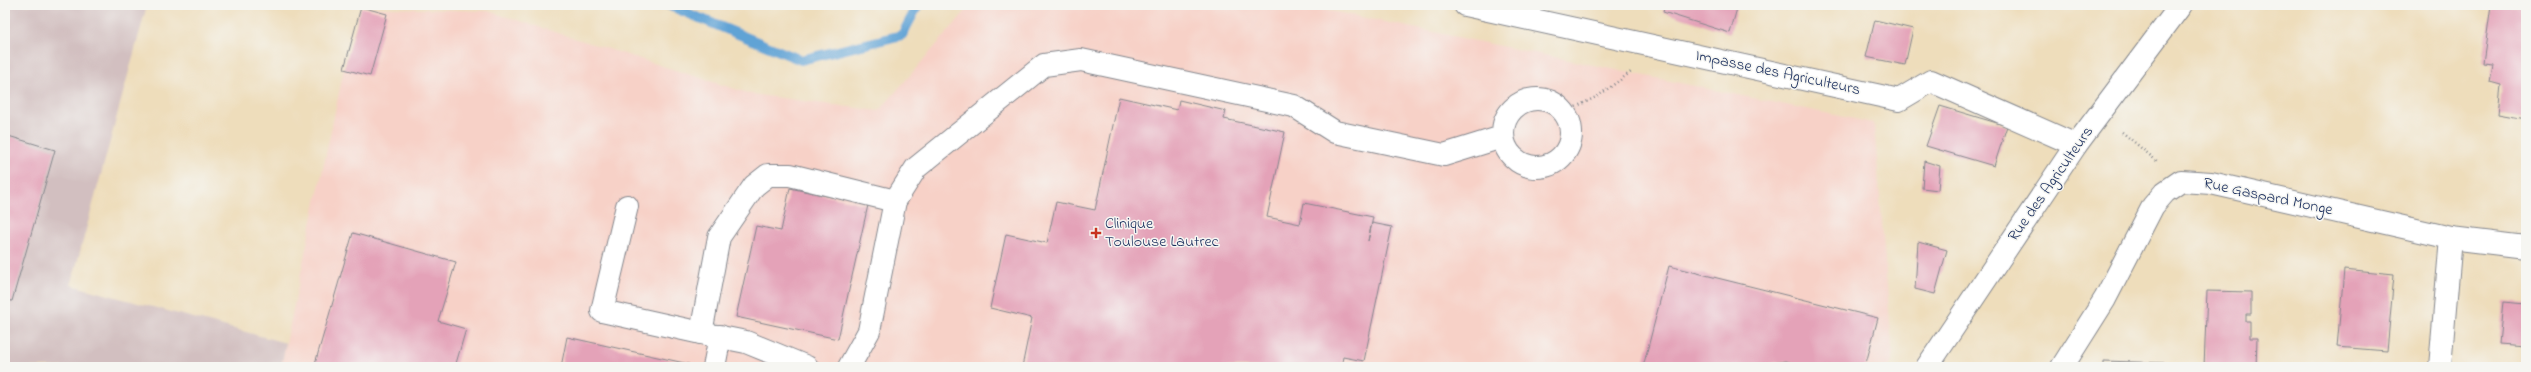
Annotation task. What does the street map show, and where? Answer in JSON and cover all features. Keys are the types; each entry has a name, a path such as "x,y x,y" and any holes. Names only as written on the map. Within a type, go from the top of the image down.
{"street":[{"name":"Impasse des Agriculteurs","path":"1465,5 1898,100 1931,81 2076,145"},
{"name":"Rue des Agriculteurs","path":"1928,367 2076,145 2181,5"},
{"path":"849,367 869,331 895,201 916,168 1044,66 1081,60 1294,106 1335,132 1444,155 1502,137"},
{"path":"1530,99 1548,100 1565,112 1572,132 1569,147 1556,161 1540,166 1525,165 1512,157 1502,137 1504,121 1513,108 1530,99"},
{"path":"714,367 711,335 719,237 754,186 768,174 790,175 895,201"},
{"name":"Rue Gaspard Monge","path":"2062,367 2105,299 2153,206 2165,192 2181,182 2211,183 2452,238 2526,246"},
{"path":"627,206 602,311 746,342 807,367"},
{"path":"2440,367 2452,238"}],"path":[{"path":"1565,112 1598,96 1635,69 1669,50"},
{"path":"2100,114 2181,182"}],"shaded area":[{"path":"5,5 147,5 71,285 286,343 281,367 5,367"},
{"name":"Clinique Toulouse Lautrec","path":"971,5 1302,5 1874,123 1893,360 1889,367 281,367 344,69 361,7 488,11 751,94 879,111"}],"building":[{"path":"1665,5 1738,5 1730,33 1663,12"},
{"path":"2491,5 2526,5 2526,119 2498,114 2501,85 2490,82 2493,64 2483,63"},
{"path":"361,7 387,14 370,76 344,69"},
{"path":"1875,20 1913,29 1905,65 1866,57"},
{"path":"1119,97 1177,110 1179,100 1226,111 1224,119 1285,132 1267,217 1300,224 1304,203 1373,217 1368,241 1372,223 1392,227 1364,361 1343,357 1341,367 1022,367 1032,318 990,308 1006,234 1047,243 1056,202 1095,210"},
{"path":"1940,106 2007,126 1994,166 1926,146"},
{"path":"5,135 55,150 12,301 5,300"},
{"path":"1924,161 1940,166 1938,190 1922,188"},
{"path":"790,188 868,205 838,339 736,317 756,226 781,231"},
{"path":"353,233 456,262 438,321 466,329 455,367 314,367"},
{"path":"1918,242 1947,250 1935,294 1915,289"},
{"path":"1669,266 1878,318 1865,367 1812,367 1785,361 1749,367 1643,367"},
{"path":"2344,270 2394,275 2387,351 2337,347"},
{"path":"2207,291 2251,292 2251,314 2246,314 2246,321 2250,321 2250,338 2257,338 2256,367 2204,367"},
{"path":"2503,302 2526,304 2526,346 2499,344"},
{"path":"567,337 689,364 688,367 561,367"},
{"path":"2104,361 2166,363 2166,367 2104,367"}],"waterway":[{"path":"668,5 801,60 902,35 918,5"}],"place":[{"name":"Clinique Toulouse Lautrec","path":"1096,233"}]}
